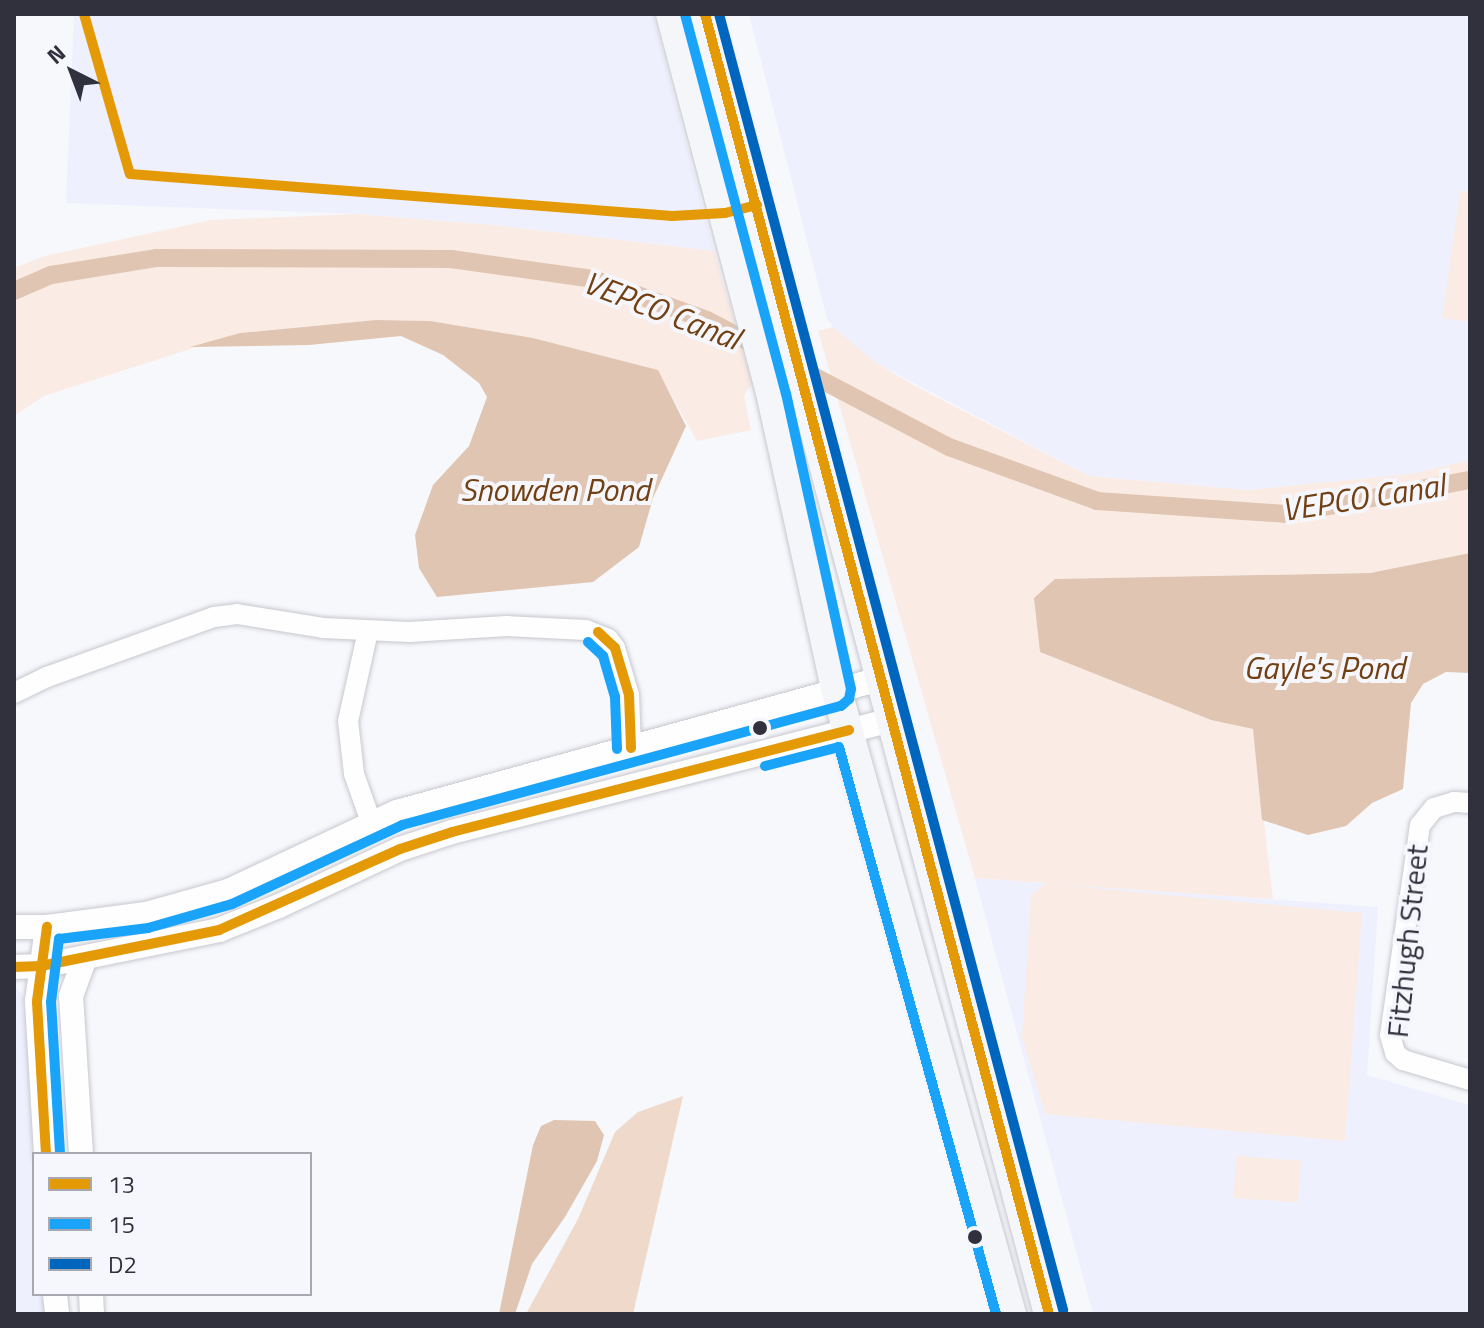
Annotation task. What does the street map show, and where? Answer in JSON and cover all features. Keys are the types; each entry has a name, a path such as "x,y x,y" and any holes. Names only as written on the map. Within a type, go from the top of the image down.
{"main road":[{"path":"671,14 772,397 837,692 1011,1314"},
{"path":"705,14 1049,1314"}],"street":[{"path":"14,693 47,677 214,617 260,615 299,626 368,631 409,632 507,626 598,632 615,648 629,695 631,748"},
{"path":"368,631 348,721 351,763 371,822"},
{"path":"14,927 47,927 146,914 228,891 371,822 466,790 880,679"},
{"path":"14,967 41,966 219,930 279,906 400,849 452,832 890,720"},
{"name":"Fitzhugh Street","path":"1462,803 1434,808 1420,825 1390,1035 1395,1053 1403,1060 1470,1080"},
{"path":"46,1152 37,1001 47,927"},
{"path":"81,1152 71,996 85,958"}],"shaded area":[{"path":"74,14 653,14 714,251 493,225 357,214 66,203"},
{"path":"749,14 1470,14 1470,460 1411,474 1248,490 1089,476 876,363 842,338 827,319"},
{"path":"1460,191 1470,192 1470,322 1442,318"},
{"path":"357,214 493,225 714,251 752,383 744,396 751,430 697,441 657,370 533,338 430,321 376,320 240,333 44,396 14,416 14,268 45,256 211,220"},
{"path":"833,327 876,363 917,387 1089,476 1248,490 1411,474 1470,460 1470,553 1370,573 1055,579 1040,652 1211,720 1253,729 1273,899 1050,884 1362,913 1345,1141 1045,1114 1022,1037 1031,895 1046,883 975,878 818,331"},
{"path":"975,878 1378,907 1367,1075 1470,1105 1470,1314 1093,1314"},
{"path":"14,984 25,998 28,1023 34,1152 32,1296 45,1296 46,1314 14,1314"},
{"path":"683,1096 633,1314 526,1314 578,1219 615,1132 638,1112"},
{"path":"1236,1156 1301,1161 1298,1202 1233,1198"}],"water":[{"name":"Snowden Pond","path":"376,320 430,321 533,338 658,370 686,426 653,498 639,547 593,582 437,597 419,568 415,535 433,485 469,446 487,397 479,383 443,355 401,336 309,345 190,347 240,333"},
{"name":"Gayle's Pond","path":"1470,553 1470,673 1446,672 1423,684 1411,703 1403,789 1372,803 1346,826 1308,835 1262,820 1253,729 1211,720 1040,652 1034,598 1055,579 1370,573"},
{"path":"554,1120 595,1121 604,1135 597,1161 565,1217 532,1264 515,1314 499,1314 533,1145 541,1126"}],"waterway":[{"name":"VEPCO Canal","path":"14,291 51,275 156,258 451,259 593,279 707,320 949,447 1097,501 1286,514 1470,480"}],"transit line":[{"name":"13","path":"84,14 130,174 672,216 725,213 757,205"},
{"name":"15","path":"60,1152 51,1002 59,939 148,928 232,904 402,825 841,706 849,699 851,689 786,394 685,14"},
{"name":"13","path":"705,14 1049,1314"},
{"name":"D2","path":"719,14 1063,1310"},
{"name":"13","path":"598,632 615,648 629,695 631,748"},
{"name":"15","path":"588,642 603,656 615,697 617,749"},
{"name":"13","path":"14,967 41,966 219,930 400,849 452,832 849,730"},
{"name":"15","path":"765,766 839,747 996,1314"},
{"name":"13","path":"46,1152 37,1001 47,927"}]}
